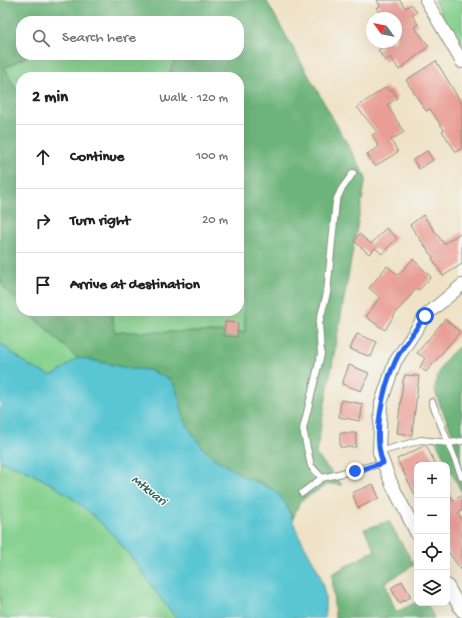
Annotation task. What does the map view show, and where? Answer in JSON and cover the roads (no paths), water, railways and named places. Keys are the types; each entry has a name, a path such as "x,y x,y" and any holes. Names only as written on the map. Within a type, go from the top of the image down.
{"street":[{"path":"426,0 462,62"},
{"path":"414,528 381,458 381,403 395,362 425,316 462,285"},
{"path":"450,590 462,611"}],"lane":[{"path":"322,478 311,466 304,429 321,354 319,323 327,293 336,201 340,190 353,173"},
{"path":"432,402 462,477"},
{"path":"302,493 322,478 381,458 421,440 449,443 462,441"}],"water":[{"name":"Mtkvari","path":"0,343 31,367 50,375 56,374 77,358 131,369 149,370 169,379 173,383 177,392 184,419 191,432 203,448 212,457 243,476 274,490 285,502 298,534 320,574 325,595 325,618 177,618 118,541 89,512 56,487 19,468 0,461"}]}
